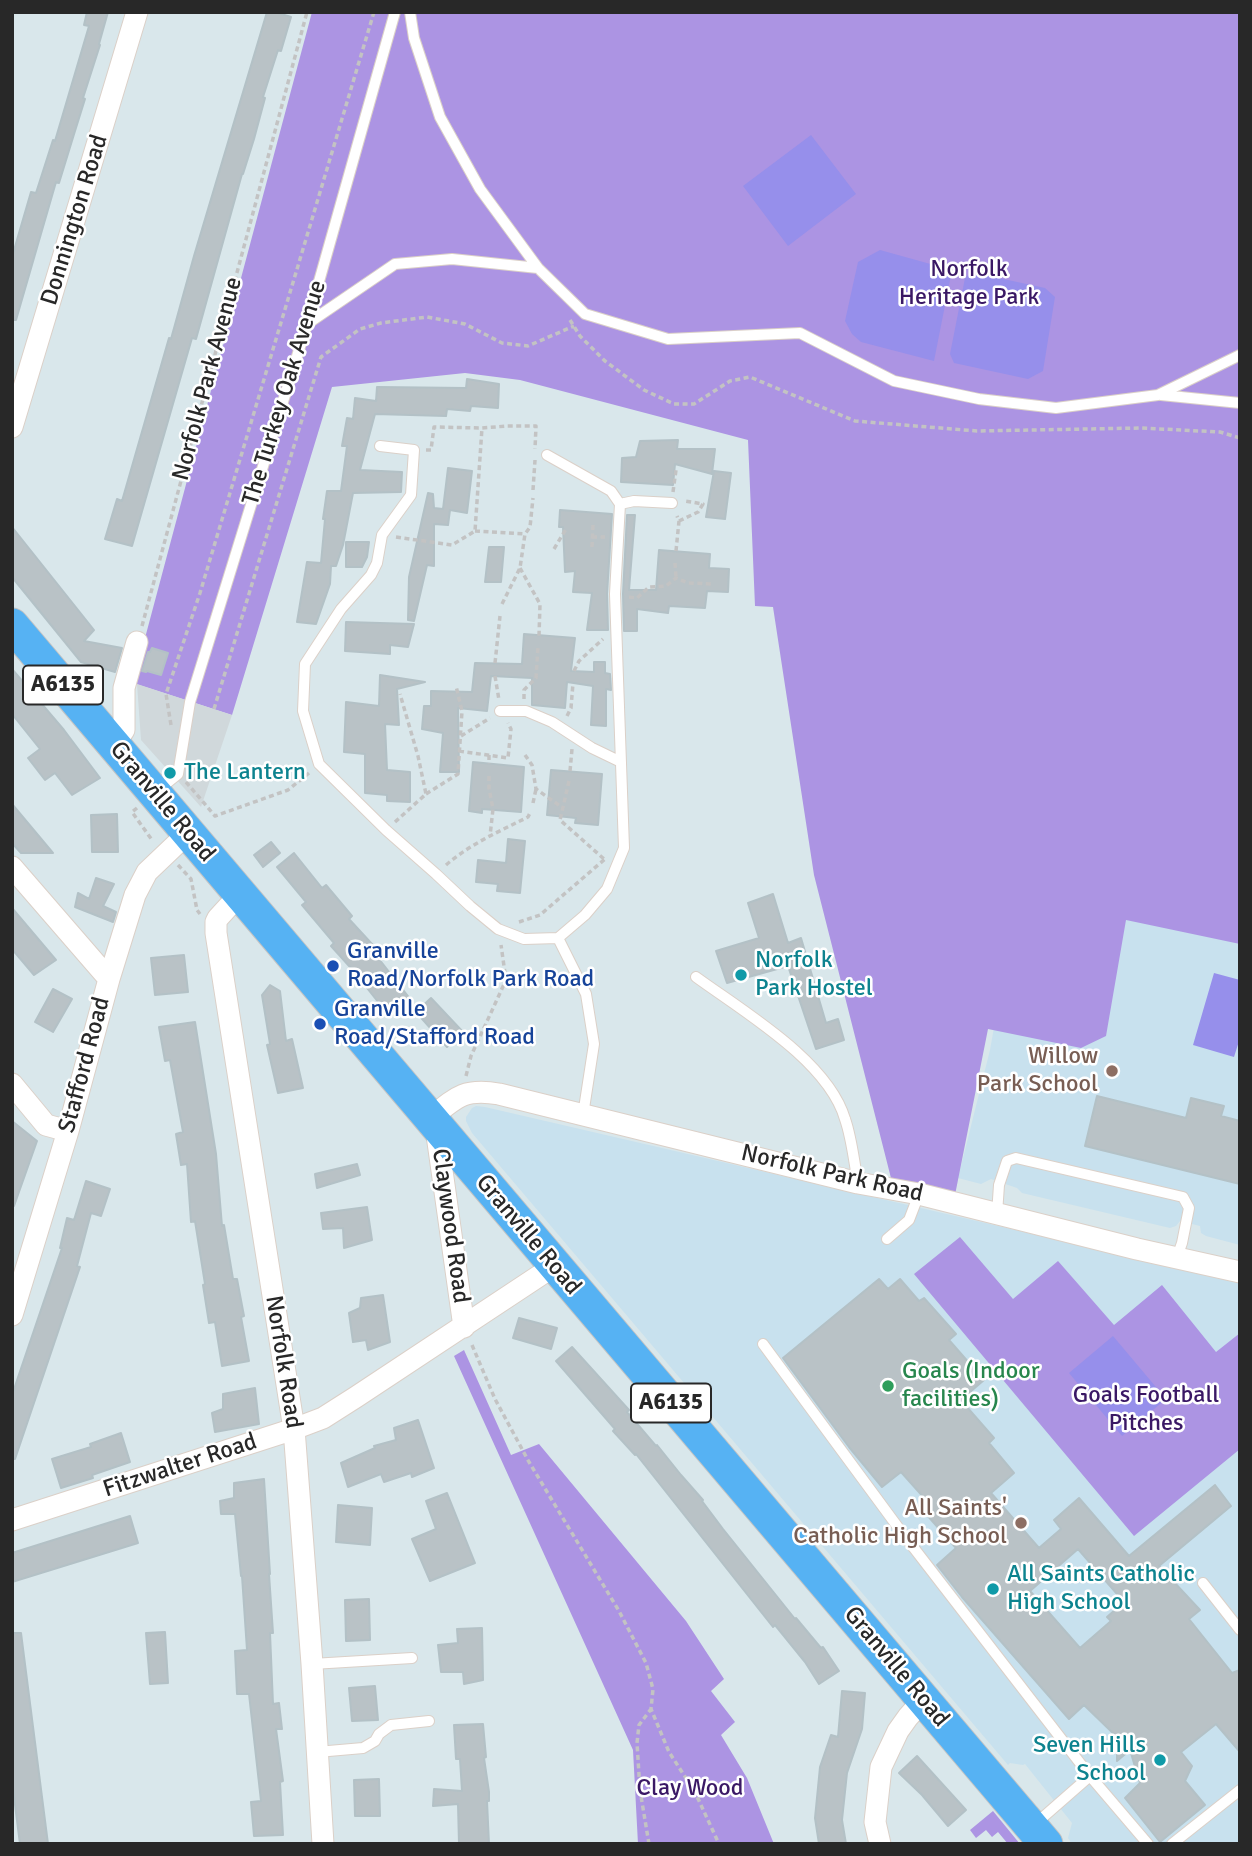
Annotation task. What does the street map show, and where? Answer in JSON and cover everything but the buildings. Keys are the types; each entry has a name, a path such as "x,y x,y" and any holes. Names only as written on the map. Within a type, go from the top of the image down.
{"main road":[{"name":"Granville Road","path":"12,625 114,745 167,783 188,833 1039,1836"}],"street":[{"name":"Donnington Road","path":"12,427 137,12"},
{"path":"114,745 124,730 124,688 137,642"},
{"name":"Stafford Road","path":"12,1315 16,1289 68,1132 109,979 141,882 154,863 188,833"},
{"path":"12,867 109,979"},
{"name":"Norfolk Road","path":"240,894 218,918 216,933 294,1429 323,1844"},
{"path":"12,1084 46,1125 68,1132"},
{"name":"Norfolk Park Road","path":"462,1094 485,1091 858,1183 919,1194 1240,1272"},
{"path":"433,1122 451,1101 462,1094"},
{"name":"Claywood Road","path":"433,1122 464,1327"},
{"name":"Fitzwalter Road","path":"12,1520 323,1418 554,1266"},
{"path":"880,1844 875,1822 881,1767 898,1731 924,1699"}],"lane":[{"name":"The Turkey Oak Avenue","path":"167,783 307,324 395,12"},
{"path":"410,12 414,38 440,117 480,189 538,268 585,314 668,339 800,333 894,381 992,400 1056,408 1158,395 1240,403"},
{"path":"307,324 396,264 452,259 538,268"},
{"path":"1158,395 1240,355"},
{"path":"380,446 414,450 411,495 383,535 377,563 371,575 341,610 305,664 303,711 319,764 386,830 470,906 498,929 524,939 558,938 586,915 607,889 624,848 615,594 620,504 611,491 547,455"},
{"path":"620,504 634,501 677,501"},
{"path":"500,711 526,710 621,762"},
{"path":"558,938 586,994 594,1044 583,1115"},
{"path":"696,977 805,1058 827,1083 845,1118 858,1183"},
{"path":"997,1214 999,1185 1007,1161 1016,1158 1170,1194 1183,1198 1189,1208 1177,1257"},
{"path":"887,1239 909,1220 919,1194"},
{"path":"763,1343 902,1534 1090,1776 1148,1844"},
{"path":"1203,1583 1240,1630"},
{"path":"312,1664 412,1658"},
{"path":"317,1752 363,1748 375,1741 391,1725 429,1721"},
{"path":"1039,1836 1090,1776"},
{"path":"1172,1844 1240,1790"}],"path":[{"name":"Norfolk Park Avenue","path":"137,642 307,12"},
{"path":"166,694 200,593 374,12"},
{"path":"566,314 580,336 605,362 644,390 674,404 694,404 730,381 750,377 855,421 977,431 1140,428 1220,432 1240,438"},
{"path":"214,709 321,357 360,329 381,323 427,317 465,324 502,343 528,346 574,326"},
{"path":"414,450 431,450 434,427 536,426 533,490"},
{"path":"475,531 482,428"},
{"path":"502,604 520,568 525,534 530,527 533,498"},
{"path":"677,501 703,504 698,512 679,521"},
{"path":"592,547 593,525"},
{"path":"554,550 566,529"},
{"path":"383,535 452,545 475,531 525,534"},
{"path":"676,563 676,578"},
{"path":"520,568 540,604 539,635"},
{"path":"615,594 637,598 649,587 666,586 676,578"},
{"path":"676,578 688,583 713,584"},
{"path":"495,663 500,616"},
{"path":"574,671 579,661 616,626"},
{"path":"526,710 523,690 536,678 538,647"},
{"path":"495,676 500,711 515,736"},
{"path":"560,727 571,708 573,683"},
{"path":"386,830 426,794 458,774 461,711 456,686"},
{"path":"400,694 426,794"},
{"path":"461,736 500,711"},
{"path":"459,751 508,758 511,729"},
{"path":"570,771 573,736"},
{"path":"489,755 489,764"},
{"path":"525,755 532,765 536,789 533,803"},
{"path":"167,783 215,816 288,790 319,764"},
{"path":"489,776 493,808 489,836"},
{"path":"462,1094 471,1056 506,980 498,929 540,915 604,859 560,820 569,781"},
{"path":"536,789 563,808"},
{"path":"436,873 457,856 489,836 528,817 530,813"},
{"path":"464,1327 495,1399 529,1462 619,1611 646,1663 653,1689 651,1709 669,1752 695,1792 719,1844"},
{"path":"649,1844 640,1790 637,1743 639,1725 651,1709"}],"shaded area":[{"path":"137,684 232,715 201,807 141,740"},
{"name":"Willow Park School","path":"1018,892 1240,941 1240,1245 1206,1236 1201,1233 1200,1226 1180,1221 1170,1228 1022,1193 1017,1188 991,1179 981,1184 958,1178 990,1050"},
{"name":"All Saints' Catholic High School","path":"476,1106 1240,1282 1240,1844 1072,1844 1068,1838 1072,1823 1025,1764 1008,1765 472,1133 466,1117"}],"green space":[{"name":"Norfolk Heritage Park","path":"312,12 1240,12 1240,944 1126,920 1106,1036 1081,1048 988,1029 955,1195 892,1182 814,875 773,607 755,606 748,440 520,380 465,373 332,387 232,715 133,683"},
{"path":"811,135 856,194 788,246 743,186"},
{"path":"880,250 952,270 934,361 861,342 852,334 845,321 858,262"},
{"path":"971,272 1045,288 1055,297 1043,371 1028,379 954,363 950,354 965,278"},
{"path":"1214,973 1240,980 1240,1038 1234,1057 1193,1045"},
{"name":"Goals Football Pitches","path":"960,1237 1013,1299 1058,1261 1114,1325 1162,1285 1216,1352 1240,1333 1240,1449 1134,1536 914,1274"},
{"path":"1113,1336 1166,1399 1122,1436 1069,1373"},
{"name":"Clay Wood","path":"464,1350 511,1455 539,1444 686,1621 724,1679 711,1691 735,1722 721,1735 747,1778 774,1844 638,1844 633,1750 454,1356"},
{"path":"993,1811 1020,1844 1008,1844 998,1832 992,1837 986,1830 976,1838 970,1830"}],"place":[{"name":"The Lantern","path":"170,773"},
{"name":"Granville Road/Norfolk Park Road","path":"333,966"},
{"name":"Norfolk Park Hostel","path":"741,975"},
{"name":"Granville Road/Stafford Road","path":"320,1024"},
{"name":"Willow Park School","path":"1112,1071"},
{"name":"Goals (Indoor facilities)","path":"888,1386"},
{"name":"All Saints' Catholic High School","path":"1021,1523"},
{"name":"All Saints Catholic High School","path":"993,1589"},
{"name":"Seven Hills School","path":"1160,1760"}]}
